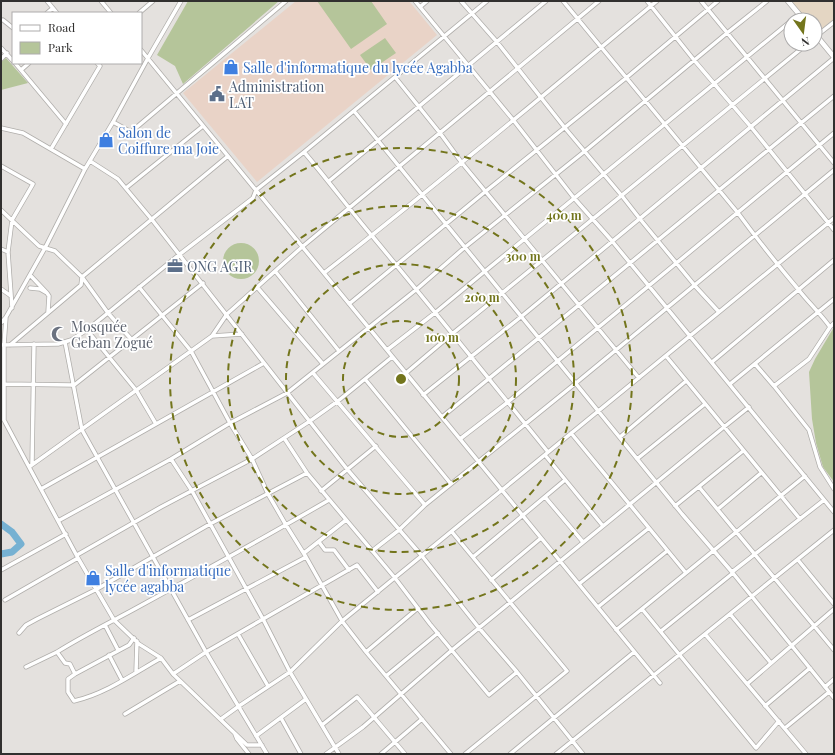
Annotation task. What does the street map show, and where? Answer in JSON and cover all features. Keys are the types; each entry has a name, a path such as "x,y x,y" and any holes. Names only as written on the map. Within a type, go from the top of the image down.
{"street":[{"path":"47,1 56,12"},
{"path":"108,1 102,3 109,12"},
{"path":"140,12 153,1"},
{"path":"1,323 12,308 45,248 85,168 113,122 181,1"},
{"path":"113,122 131,132 286,1"},
{"path":"415,1 490,91 574,198 612,240 834,512"},
{"path":"420,7 427,1"},
{"path":"461,1 497,42 565,128 718,312"},
{"path":"3,345 65,342 87,330 180,254 253,198 256,190 487,1"},
{"path":"329,181 546,1"},
{"path":"563,1 738,213 798,290 819,312 830,327"},
{"path":"29,467 212,336 226,314 302,247 599,1"},
{"path":"647,1 834,230"},
{"path":"324,273 514,121 657,1"},
{"path":"701,1 746,57 784,100 834,163"},
{"path":"349,304 718,1"},
{"path":"58,521 171,459 230,423 288,393 417,289 464,248 556,175 726,33 767,1"},
{"path":"788,1 797,12"},
{"path":"48,12 53,8"},
{"path":"2,19 12,27"},
{"path":"823,30 834,22"},
{"path":"387,350 436,312 524,238 783,27"},
{"path":"423,395 522,316 612,240 640,219 834,58 823,44"},
{"path":"1,48 12,59"},
{"path":"142,51 660,683"},
{"path":"406,373 797,52"},
{"path":"1,59 7,53"},
{"path":"16,64 66,124"},
{"path":"21,70 29,64"},
{"path":"51,149 100,66 99,64"},
{"path":"395,77 462,163 639,378"},
{"path":"442,417 834,96"},
{"path":"354,111 675,506 733,572 834,698"},
{"path":"126,188 203,126"},
{"path":"1,134 3,129 23,134 85,168"},
{"path":"460,439 508,402 834,134"},
{"path":"304,152 508,402 547,453 565,480 602,526"},
{"path":"10,345 81,285 82,278 228,156"},
{"path":"90,160 118,179 126,188 203,283 348,469 422,556 583,754"},
{"path":"1,166 33,184 12,220 8,252 12,308"},
{"path":"372,551 399,530 425,505 695,286 834,170"},
{"path":"1,210 39,246 55,251 82,278 108,313 131,340"},
{"path":"221,719 290,672 342,621 834,218"},
{"path":"1,249 8,252"},
{"path":"712,362 834,260"},
{"path":"275,271 339,352"},
{"path":"30,275 49,296 48,312"},
{"path":"4,384 73,385 203,283"},
{"path":"257,287 323,364"},
{"path":"30,288 40,289 47,293"},
{"path":"139,288 191,351 230,423 252,459 268,494 286,526 305,555 342,621 451,754"},
{"path":"1,289 11,296"},
{"path":"730,384 834,299"},
{"path":"6,317 3,345 4,420 77,557 114,620 139,644 161,658 173,674 247,745 262,745"},
{"path":"774,386 809,358 834,323"},
{"path":"87,330 136,390 156,424"},
{"path":"212,336 242,334"},
{"path":"65,342 82,430 206,652 267,754"},
{"path":"32,464 34,344"},
{"path":"666,356 800,519"},
{"path":"5,600 134,523 252,459 338,401 392,357"},
{"path":"41,489 264,363"},
{"path":"755,364 808,430 820,467 834,489"},
{"path":"313,373 425,505"},
{"path":"365,379 451,484"},
{"path":"620,437 686,381"},
{"path":"637,459 705,404"},
{"path":"326,754 374,718 452,650 749,407"},
{"path":"571,433 686,573"},
{"path":"284,438 321,491 395,578 438,633 490,695 517,672"},
{"path":"321,491 376,446"},
{"path":"675,506 744,451"},
{"path":"171,459 192,491 263,619 290,672 339,754"},
{"path":"19,633 26,625 97,589 210,524 307,473"},
{"path":"718,509 761,473"},
{"path":"616,630 806,476"},
{"path":"473,557 565,480"},
{"path":"699,487 834,650"},
{"path":"545,497 583,542"},
{"path":"26,667 58,652 80,638 286,526 329,500"},
{"path":"661,631 824,500"},
{"path":"188,620 246,590 305,555 346,520"},
{"path":"579,584 649,528"},
{"path":"556,754 834,530"},
{"path":"452,532 509,603 568,671 535,696 465,754"},
{"path":"1,570 66,534"},
{"path":"491,580 541,538"},
{"path":"319,542 325,550 334,550 349,570"},
{"path":"598,608 667,551"},
{"path":"798,560 834,604"},
{"path":"173,674 206,652 357,565 378,592"},
{"path":"366,652 418,608"},
{"path":"642,609 756,748 778,721"},
{"path":"747,684 834,609"},
{"path":"730,614 771,663"},
{"path":"105,625 118,650"},
{"path":"386,676 438,633"},
{"path":"238,634 268,686"},
{"path":"705,634 806,754"},
{"path":"135,639 129,644 68,679 68,692 74,702 88,698 161,658"},
{"path":"135,639 136,672"},
{"path":"58,652 65,663 70,664 75,674"},
{"path":"510,754 634,652"},
{"path":"109,655 122,680"},
{"path":"765,706 810,668"},
{"path":"825,687 834,679"},
{"path":"125,714 180,681"},
{"path":"784,728 829,692"},
{"path":"322,725 357,697 405,754"},
{"path":"256,736 306,699"},
{"path":"281,718 302,754"},
{"path":"381,754 422,719"},
{"path":"234,731 237,739 249,754"}],"shaded area":[{"path":"296,1 409,1 437,35 257,182 183,93"},
{"path":"790,1 834,1 834,19 823,28 823,12 799,12"}],"green space":[{"path":"188,1 279,1 183,84 175,66 157,55"},
{"path":"317,1 371,1 387,24 351,49"},
{"path":"385,38 396,53 371,70 360,55"},
{"path":"6,58 28,83 1,90 1,62"},
{"path":"245,243 254,248 258,254 258,268 254,274 245,279 237,279 228,274 224,268 223,257 228,248 234,244"},
{"path":"834,327 834,482 823,467 816,443 812,419 809,372"}],"waterway":[{"path":"1,524 12,532 21,544 12,552 1,554"}],"place":[{"name":"Salle d'informatique du lycée Agabba","path":"231,67"},
{"name":"Administration LAT","path":"217,94"},
{"name":"Salon de Coiffure ma Joie","path":"106,140"},
{"name":"ONG AGIR","path":"175,266"},
{"name":"Mosquée Geban Zogué","path":"59,334"},
{"name":"Salle d'informatique lycée agabba","path":"93,578"}]}
